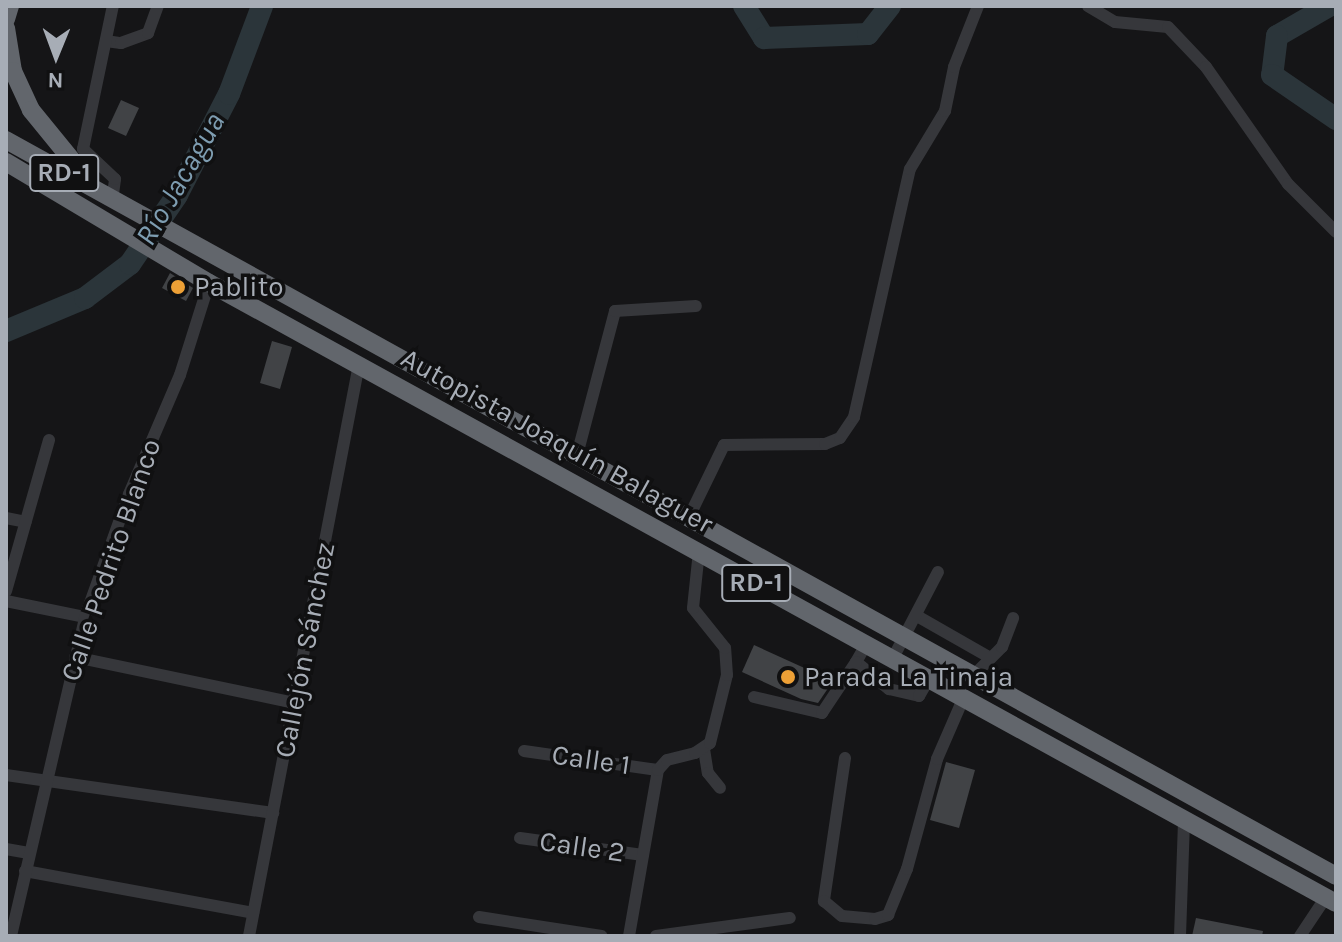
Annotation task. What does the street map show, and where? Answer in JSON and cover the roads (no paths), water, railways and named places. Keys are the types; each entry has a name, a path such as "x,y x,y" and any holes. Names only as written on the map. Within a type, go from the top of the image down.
{"highway":[{"path":"6,19 10,6"},
{"path":"6,28 13,71 31,110 53,143 112,206"},
{"name":"Autopista Joaquín Balaguer","path":"6,140 112,206 176,264 209,283 1331,900"},
{"name":"Autopista Joaquín Balaguer","path":"6,162 185,239 1336,876"}],"street":[{"path":"112,206 115,179 83,149 113,6"},
{"path":"106,41 121,43 148,33 158,6"},
{"path":"689,517 724,445 825,444 840,438 854,417 910,169 945,111 954,67 978,6"},
{"path":"1088,6 1115,22 1168,27 1206,67 1288,184 1336,232"},
{"name":"Calle Pedrito Blanco","path":"11,936 85,617 180,375 209,283"},
{"path":"577,455 615,311 696,306"},
{"name":"Callejón Sánchez","path":"249,936 359,364"},
{"path":"6,591 49,440"},
{"path":"6,518 26,522"},
{"path":"699,551 693,608 720,639 727,658 715,731 704,749 708,773 720,788"},
{"path":"893,658 938,572"},
{"path":"6,601 85,617"},
{"path":"917,616 989,657"},
{"path":"975,674 1002,647 1013,618"},
{"path":"754,697 822,713 867,643"},
{"path":"75,657 295,703"},
{"path":"856,662 907,697 919,696 929,679"},
{"path":"845,758 824,901 842,916 875,919 888,915 907,869 937,759 964,697"},
{"path":"629,936 658,770 667,760 704,749"},
{"name":"Calle 1","path":"524,751 658,770"},
{"path":"6,775 45,783 273,813"},
{"path":"1180,936 1184,819"},
{"name":"Calle 2","path":"520,838 643,855"},
{"path":"6,849 29,853"},
{"path":"25,871 253,913"},
{"path":"1300,936 1331,900"},
{"path":"479,917 602,936"},
{"path":"656,936 790,918"},
{"path":"494,936 496,922"}],"waterway":[{"name":"Río Jacagua","path":"6,331 85,298 130,264 177,195 229,94 262,6"},
{"name":"Río Jacagua","path":"744,6 764,38 868,34 890,6"},
{"name":"Río Jacagua","path":"1329,6 1277,36 1272,75 1336,119"}],"place":[{"name":"Pablito","path":"178,287"},
{"name":"Parada La Tinaja","path":"788,677"}]}
